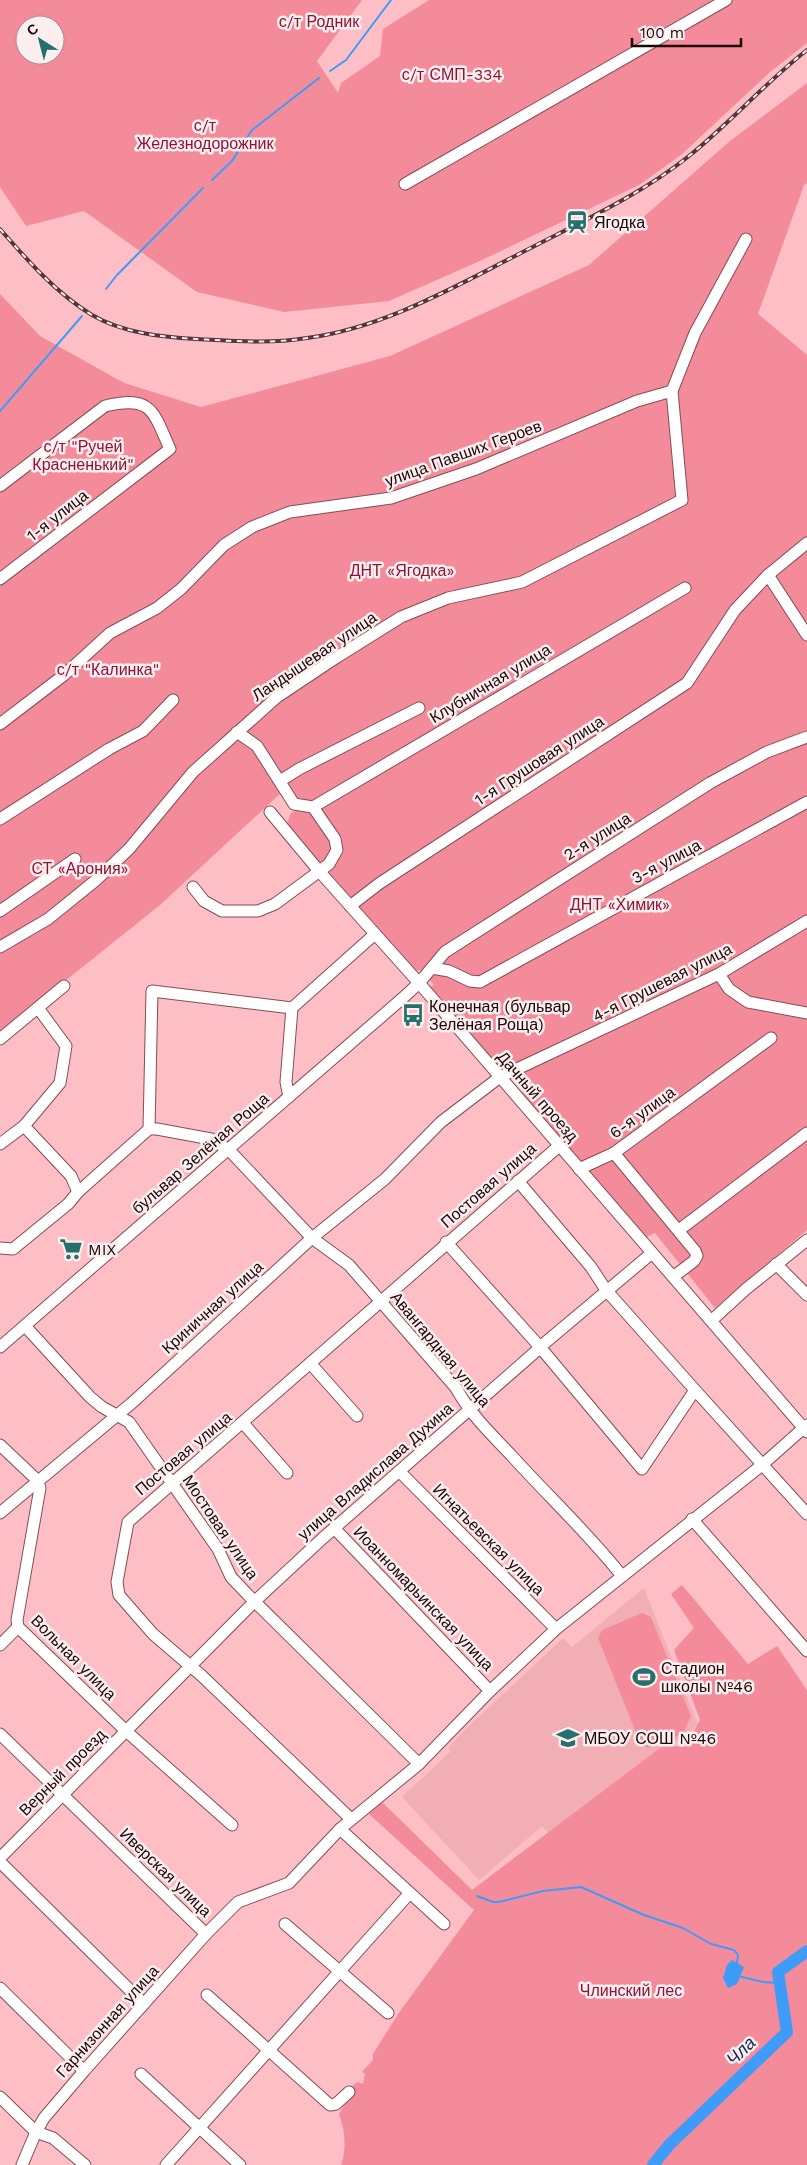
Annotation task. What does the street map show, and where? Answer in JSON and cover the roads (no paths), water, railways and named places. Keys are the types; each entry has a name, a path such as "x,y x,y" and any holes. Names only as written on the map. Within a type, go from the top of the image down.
{"street":[{"path":"405,184 726,0"},
{"path":"672,391 695,333 746,238"},
{"name":"Ландышевая улица","path":"0,947 48,919 95,881 129,849 193,772 277,697 401,617 448,598 522,582 682,500 672,391"},
{"name":"улица Павших Героев","path":"0,724 64,675 110,633 157,608 181,589 235,536 290,512 391,498 476,469 636,401 672,391"},
{"name":"1-я улица","path":"0,486 105,406 125,401 139,403 152,410 170,449 0,579"},
{"name":"1-я Грушовая улица","path":"350,906 380,883 687,682 726,622 768,575 807,543"},
{"path":"768,575 807,635"},
{"name":"Клубничная улица","path":"313,807 685,588"},
{"path":"0,819 109,749 143,731 173,700"},
{"path":"280,782 299,769 419,708"},
{"path":"193,887 204,900 222,911 258,911 275,904 330,864 336,850 334,840 313,807 294,804 257,746 237,732"},
{"name":"2-я улица","path":"420,983 445,952 710,784 767,752 807,737"},
{"name":"3-я улица","path":"432,968 449,971 470,982 480,982 807,802"},
{"name":"Дачный проезд","path":"270,812 319,871 420,983 558,1146 806,1428"},
{"path":"0,911 75,859"},
{"name":"4-я Грушевая улица","path":"441,1122 500,1077 719,974 807,921"},
{"path":"289,1097 286,1082 292,1008 375,934"},
{"path":"719,974 729,989 748,1002 807,1013"},
{"name":"бульвар Зелёная Роща","path":"0,1347 420,983"},
{"path":"0,1038 64,986"},
{"path":"0,1248 13,1249 68,1204 78,1192 149,1129 152,991 292,1008"},
{"path":"0,1144 24,1126 60,1083 66,1046 38,1008"},
{"name":"6-я улица","path":"673,1278 694,1261 697,1256 695,1250 614,1153 770,1038"},
{"name":"Криничная улица","path":"0,1513 116,1415 312,1238 385,1179 441,1122"},
{"path":"24,1126 71,1176 78,1192"},
{"name":"Авангардная улица","path":"149,1129 211,1139 229,1150 312,1238 349,1265 456,1388 468,1410 552,1500 593,1540 622,1576"},
{"path":"679,1230 807,1133"},
{"name":"Постовая улица","path":"351,1819 190,1666 153,1634 118,1595 116,1589 128,1522 558,1146"},
{"path":"579,1168 614,1153"},
{"path":"518,1181 592,1267 606,1290 807,1514"},
{"path":"711,1321 776,1264 807,1240"},
{"path":"446,1242 541,1347 642,1469 695,1390"},
{"name":"улица Владислава Духина","path":"254,1602 334,1528 468,1410 606,1290 652,1253"},
{"path":"776,1264 807,1295"},
{"name":"Мостовая улица","path":"25,1326 90,1397 129,1422 218,1549 232,1577 254,1602 419,1764"},
{"path":"310,1362 357,1416"},
{"path":"243,1423 287,1473"},
{"name":"Иверская улица","path":"0,1734 206,1934 238,1902 289,1883 340,1828 419,1764 490,1691 556,1629 806,1428"},
{"path":"0,1445 37,1480"},
{"name":"Игнатьевская улица","path":"399,1471 556,1629"},
{"name":"Вольная улица","path":"37,1480 40,1488 40,1498 17,1620 18,1626 126,1731 232,1825"},
{"path":"692,1520 807,1651"},
{"name":"Иоанномарьинская улица","path":"334,1528 490,1691"},
{"name":"Верный проезд","path":"0,1860 62,1793 254,1602"},
{"path":"0,1645 18,1626"},
{"path":"340,1828 409,1894 444,1924"},
{"path":"0,1860 144,2004"},
{"path":"166,2165 409,1894"},
{"path":"286,1924 338,1972 388,2013"},
{"name":"Гарнизонная улица","path":"22,2165 44,2118 206,1934"},
{"path":"0,1988 84,2071"},
{"path":"207,1995 330,2105 336,2104 349,2092"},
{"path":"141,2074 240,2165"},
{"path":"0,2097 36,2132 54,2138 85,2165"}],"water":[{"path":"732,1960 744,1967 737,1984 728,1988 723,1978 727,1965"}],"waterway":[{"path":"330,71 346,60 391,0"},
{"path":"212,180 232,161 252,130 319,78"},
{"path":"106,289 117,275 203,188"},
{"path":"0,411 82,316"},
{"path":"477,1896 493,1902 499,1902 543,1891 581,1887 644,1915 683,1928 711,1944 734,1950 738,1955 737,1963"},
{"name":"Чла","path":"653,2165 669,2145 787,2032 778,1972 807,1951"},
{"path":"738,1976 763,1982 780,1983"}],"railway":[{"path":"0,229 54,287 92,315 116,326 156,335 238,341 293,340 335,333 390,316 443,293 628,197 689,156 807,50"}],"place":[{"name":"Ягодка","path":"577,222"},
{"name":"Конечная (бульвар Зелёная Роща)","path":"413,1015"},
{"name":"MIX","path":"71,1249"},
{"name":"Стадион школы №46","path":"644,1677"},
{"name":"МБОУ СОШ №46","path":"568,1738"}],"park label":[{"name":"с/т Родник","path":"319,21"},
{"name":"с/т СМП-334","path":"452,74"},
{"name":"с/т Железнодорожник","path":"205,134"},
{"name":"с/т \"Ручей Красненький\"","path":"83,455"},
{"name":"ДНТ «Ягодка»","path":"402,570"},
{"name":"с/т \"Калинка\"","path":"108,669"},
{"name":"СТ «Арония»","path":"80,868"},
{"name":"ДНТ «Химик»","path":"620,904"},
{"name":"Члинский лес","path":"631,1990"}]}
